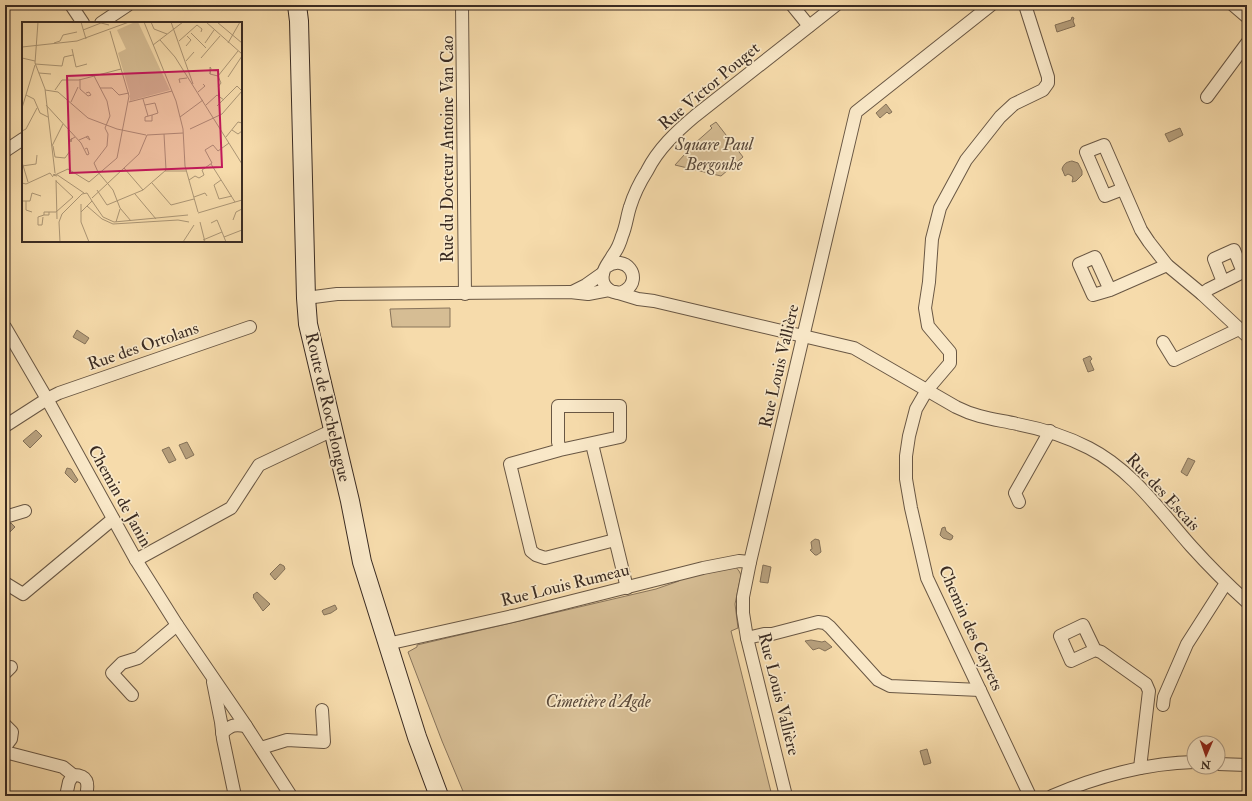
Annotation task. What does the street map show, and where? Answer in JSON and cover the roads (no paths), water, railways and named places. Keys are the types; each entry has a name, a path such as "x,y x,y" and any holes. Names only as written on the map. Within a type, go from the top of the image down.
{"main road":[{"name":"Route de Rochelongue","path":"297,5 300,21 306,298 309,328 350,501 362,562 417,737 439,796"}],"street":[{"path":"72,5 82,22"},
{"path":"103,22 128,5"},
{"name":"Rue du Docteur Antoine Van Cao","path":"462,5 465,294"},
{"path":"792,5 809,26"},
{"name":"Rue Victor Pouget","path":"604,270 622,237 636,191 647,170 661,150 677,132 695,116 836,5"},
{"name":"Rue Louis Vallière","path":"786,796 747,638 742,612 743,598 750,562 856,112 991,5"},
{"name":"Chemin des Cayrets","path":"1025,5 1048,76 1048,83 1043,90 1014,104 1000,117 966,160 940,208 931,246 929,282 925,308 928,326 950,352 950,362 927,390 916,409 909,436 906,456 906,479 916,532 927,578 1030,796"},
{"path":"1233,5 1247,17"},
{"path":"1207,97 1247,43"},
{"path":"5,151 22,140"},
{"path":"1123,189 1149,242 1168,265 1243,332 1174,360 1163,342"},
{"name":"Rue Victor Pouget","path":"622,237 624,253 629,267"},
{"path":"306,298 337,294 570,292 588,294 612,291 621,292 631,285 633,279 632,272 624,263 611,263 586,285 570,292"},
{"path":"1110,290 1168,265"},
{"path":"604,270 602,279 605,285 612,291"},
{"path":"633,279 642,292 654,301"},
{"path":"1202,294 1223,282"},
{"name":"Rue des Escais","path":"612,291 638,299 654,301 854,348 972,415 1050,431 1068,438 1111,461 1129,476 1196,552 1247,602"},
{"name":"Rue des Ortolans","path":"5,426 47,399 66,391 250,327"},
{"name":"Chemin de Janin","path":"5,328 47,399 136,560 177,625 246,726 291,796"},
{"path":"560,450 558,442 558,406 620,406 620,437 560,450 510,464 531,551 536,555 545,558 615,540"},
{"path":"136,560 231,508 259,464 333,430"},
{"path":"1019,502 1015,493 1050,431"},
{"path":"592,444 627,588"},
{"path":"5,517 25,511"},
{"path":"5,583 23,594 113,520"},
{"name":"Rue Louis Rumeau","path":"388,644 517,615 703,568 739,561 750,562"},
{"path":"1163,705 1164,697 1187,644 1226,583"},
{"path":"747,638 764,634 772,634 818,622 825,623 878,680 883,683 890,686 980,690"},
{"path":"132,695 112,672 122,663 138,658 177,625"},
{"path":"1095,650 1101,652 1146,684 1149,691 1140,768"},
{"name":"Chemin de Janin","path":"212,677 235,796"},
{"path":"260,748 287,740 324,742 322,710"},
{"path":"222,733 229,726 237,724 246,726"},
{"path":"5,725 12,732 11,739 5,746"},
{"path":"5,752 63,767 73,775 79,775 86,779 88,786 86,796"},
{"path":"1052,796 1098,779 1140,768 1161,764 1186,762"},
{"path":"1226,764 1247,765"},
{"path":"66,796 69,782 73,775"}],"park label":[{"name":"Square Paul Bergonhe","path":"714,154"},
{"name":"Cimetière d'Agde","path":"598,701"}]}
